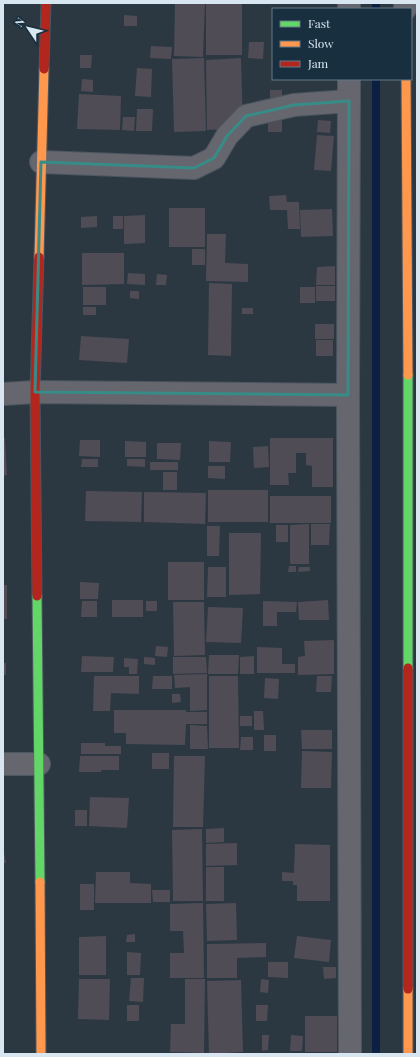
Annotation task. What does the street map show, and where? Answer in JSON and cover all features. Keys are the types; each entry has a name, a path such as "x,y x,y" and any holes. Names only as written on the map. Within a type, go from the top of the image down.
{"street":[{"path":"41,1054 35,392 46,3"},
{"path":"349,80 348,394 350,1054"},
{"path":"406,80 408,395 408,1054"},
{"path":"41,162 194,168 214,158 227,136 246,116 294,104 349,101"},
{"path":"3,394 35,392 348,394"},
{"path":"3,764 39,764"}],"highlighted area":[{"path":"349,101 348,395 35,392 41,162 194,168 214,158 227,136 246,116 294,105"}],"building":[{"path":"175,3 205,3 203,57 174,56"},
{"path":"206,3 242,3 242,55 206,55"},
{"path":"124,15 137,16 137,26 124,26"},
{"path":"249,42 264,42 263,59 248,58"},
{"path":"151,46 172,47 171,59 150,58"},
{"path":"80,55 92,55 91,68 80,68"},
{"path":"204,58 206,131 174,132 172,59"},
{"path":"241,58 243,128 207,130 206,60"},
{"path":"137,68 152,69 151,97 135,96"},
{"path":"82,79 93,80 93,92 81,91"},
{"path":"270,90 282,90 282,106 270,107"},
{"path":"79,94 121,96 120,130 77,129"},
{"path":"137,109 153,109 152,131 136,131"},
{"path":"268,109 282,109 282,132 268,132"},
{"path":"123,117 135,117 134,131 122,130"},
{"path":"318,120 331,121 330,133 317,132"},
{"path":"317,135 334,136 331,171 314,170"},
{"path":"286,195 287,202 299,202 300,229 288,229 287,210 270,210 269,196"},
{"path":"169,208 205,208 205,247 169,247"},
{"path":"332,209 333,236 301,237 300,210"},
{"path":"145,215 145,243 124,244 124,216"},
{"path":"97,216 97,227 81,228 81,217"},
{"path":"113,216 123,216 123,229 113,229"},
{"path":"207,234 226,234 225,263 248,264 248,282 206,281"},
{"path":"192,249 205,249 205,265 192,265"},
{"path":"82,253 124,253 124,284 82,285"},
{"path":"335,266 335,285 316,285 317,267"},
{"path":"128,273 145,274 145,285 127,284"},
{"path":"157,274 167,275 166,285 156,285"},
{"path":"209,283 232,284 231,356 208,355"},
{"path":"316,286 335,286 335,301 316,301"},
{"path":"83,287 106,287 106,305 83,305"},
{"path":"300,287 315,287 315,303 300,303"},
{"path":"130,291 139,291 139,299 130,298"},
{"path":"83,307 96,307 96,315 83,315"},
{"path":"242,308 253,308 253,314 242,314"},
{"path":"315,324 334,324 334,339 315,339"},
{"path":"81,336 129,339 127,363 79,360"},
{"path":"316,340 333,340 333,356 316,356"},
{"path":"3,438 5,438 7,475 3,476"},
{"path":"270,438 333,438 333,487 312,487 312,466 306,465 306,453 296,453 296,473 288,473 289,485 270,485"},
{"path":"80,440 100,440 100,457 79,456"},
{"path":"125,441 146,442 146,457 125,457"},
{"path":"209,441 231,442 230,462 209,462"},
{"path":"157,443 181,443 180,460 157,459"},
{"path":"268,446 269,467 254,468 253,447"},
{"path":"82,459 98,459 98,467 81,467"},
{"path":"127,459 145,459 145,467 127,466"},
{"path":"150,462 178,462 178,470 150,470"},
{"path":"208,466 225,466 225,479 208,478"},
{"path":"163,472 177,472 177,490 163,490"},
{"path":"208,490 268,490 268,522 208,522"},
{"path":"86,491 142,492 141,522 85,521"},
{"path":"144,492 206,493 205,524 144,522"},
{"path":"270,496 331,496 331,523 270,523"},
{"path":"309,524 309,564 290,564 290,525"},
{"path":"311,524 330,524 329,545 311,545"},
{"path":"276,525 288,525 288,542 276,542"},
{"path":"207,526 220,526 219,556 207,556"},
{"path":"229,533 261,533 260,594 229,595"},
{"path":"168,562 204,562 204,600 168,600"},
{"path":"289,566 296,566 296,572 288,572"},
{"path":"208,567 226,567 226,597 207,597"},
{"path":"299,567 310,567 310,571 298,572"},
{"path":"80,582 99,583 98,599 80,599"},
{"path":"3,585 7,585 7,619 3,619"},
{"path":"112,600 143,600 143,617 112,617"},
{"path":"328,600 329,620 299,620 298,602"},
{"path":"82,601 97,601 97,617 81,617"},
{"path":"146,601 157,601 157,611 146,611"},
{"path":"263,601 297,602 296,612 277,612 277,626 263,626"},
{"path":"173,602 204,602 205,655 174,656"},
{"path":"208,607 243,608 241,643 206,642"},
{"path":"334,640 334,674 298,675 298,657 305,656 304,641"},
{"path":"156,646 168,647 167,657 155,656"},
{"path":"257,647 282,648 282,664 295,664 295,673 257,673"},
{"path":"209,655 239,655 238,674 208,674"},
{"path":"82,656 114,657 113,672 81,672"},
{"path":"254,656 254,674 240,674 240,657"},
{"path":"144,657 155,658 155,665 144,664"},
{"path":"173,657 206,657 207,673 173,674"},
{"path":"124,658 138,659 137,674 129,674 129,667 124,667"},
{"path":"3,663 6,663 6,675 3,675"},
{"path":"207,674 207,710 190,711 190,687 175,688 174,675"},
{"path":"94,676 139,676 139,694 111,693 110,711 93,711"},
{"path":"153,676 172,676 172,689 152,689"},
{"path":"209,676 238,676 239,748 209,748"},
{"path":"317,676 332,676 331,692 316,692"},
{"path":"265,678 279,679 278,699 264,698"},
{"path":"172,694 180,694 181,702 172,703"},
{"path":"114,710 186,710 186,712 207,712 207,724 186,724 185,745 126,744 126,733 114,733"},
{"path":"254,711 263,711 264,730 254,730"},
{"path":"240,716 252,716 252,726 240,726"},
{"path":"190,725 207,726 208,749 190,749"},
{"path":"301,730 332,730 332,749 302,749"},
{"path":"264,735 276,735 276,751 264,751"},
{"path":"241,737 253,737 253,750 240,750"},
{"path":"81,743 105,743 105,746 121,746 121,754 81,754"},
{"path":"302,751 332,752 331,788 301,788"},
{"path":"152,753 169,753 169,769 152,769"},
{"path":"80,756 119,756 119,770 79,772"},
{"path":"174,756 205,756 203,827 173,827"},
{"path":"90,797 129,798 127,828 89,826"},
{"path":"75,810 87,810 87,826 75,826"},
{"path":"224,828 224,842 206,843 206,829"},
{"path":"202,829 203,901 173,901 172,830"},
{"path":"237,843 237,865 206,866 206,844"},
{"path":"295,844 330,845 330,901 297,901 297,885 293,885 293,881 282,881 282,872 294,873"},
{"path":"4,853 6,863 3,863"},
{"path":"206,867 224,867 224,901 206,901"},
{"path":"96,872 130,872 130,883 151,884 151,903 95,903"},
{"path":"80,884 94,884 94,910 80,910"},
{"path":"152,890 170,890 170,902 153,902"},
{"path":"203,903 204,978 170,978 170,953 184,953 183,931 170,931 170,904"},
{"path":"236,903 237,940 207,941 206,904"},
{"path":"135,934 135,942 126,942 127,935"},
{"path":"106,936 106,975 79,975 79,937"},
{"path":"297,936 331,940 329,962 294,958"},
{"path":"266,943 266,957 237,958 237,978 207,978 207,944"},
{"path":"127,952 141,953 140,975 127,975"},
{"path":"268,962 288,962 288,978 268,977"},
{"path":"323,967 336,967 336,978 324,979"},
{"path":"131,978 144,978 143,1002 129,1001"},
{"path":"79,979 110,979 109,1020 78,1019"},
{"path":"185,979 205,979 204,1053 170,1052 171,1024 185,1024"},
{"path":"261,979 269,980 268,993 260,992"},
{"path":"241,980 243,1052 209,1054 207,981"},
{"path":"127,1005 139,1005 139,1021 127,1021"},
{"path":"256,1005 268,1005 267,1021 256,1021"},
{"path":"305,1016 337,1016 337,1052 305,1052"},
{"path":"262,1035 269,1035 268,1050 262,1051"},
{"path":"291,1035 303,1036 302,1051 290,1051"}],"waterway":[{"path":"376,3 376,8"},
{"path":"376,80 376,1054"}],"traffic: fast":[{"path":"408,375 408,668"},
{"path":"37,596 40,882"}],"traffic: slow":[{"path":"39,257 44,69"},
{"path":"406,80 408,375"},
{"path":"40,882 41,1054"},
{"path":"408,989 408,1054"}],"traffic: jam":[{"path":"44,69 46,3"},
{"path":"37,596 35,392 39,257"},
{"path":"408,668 408,989"}]}
